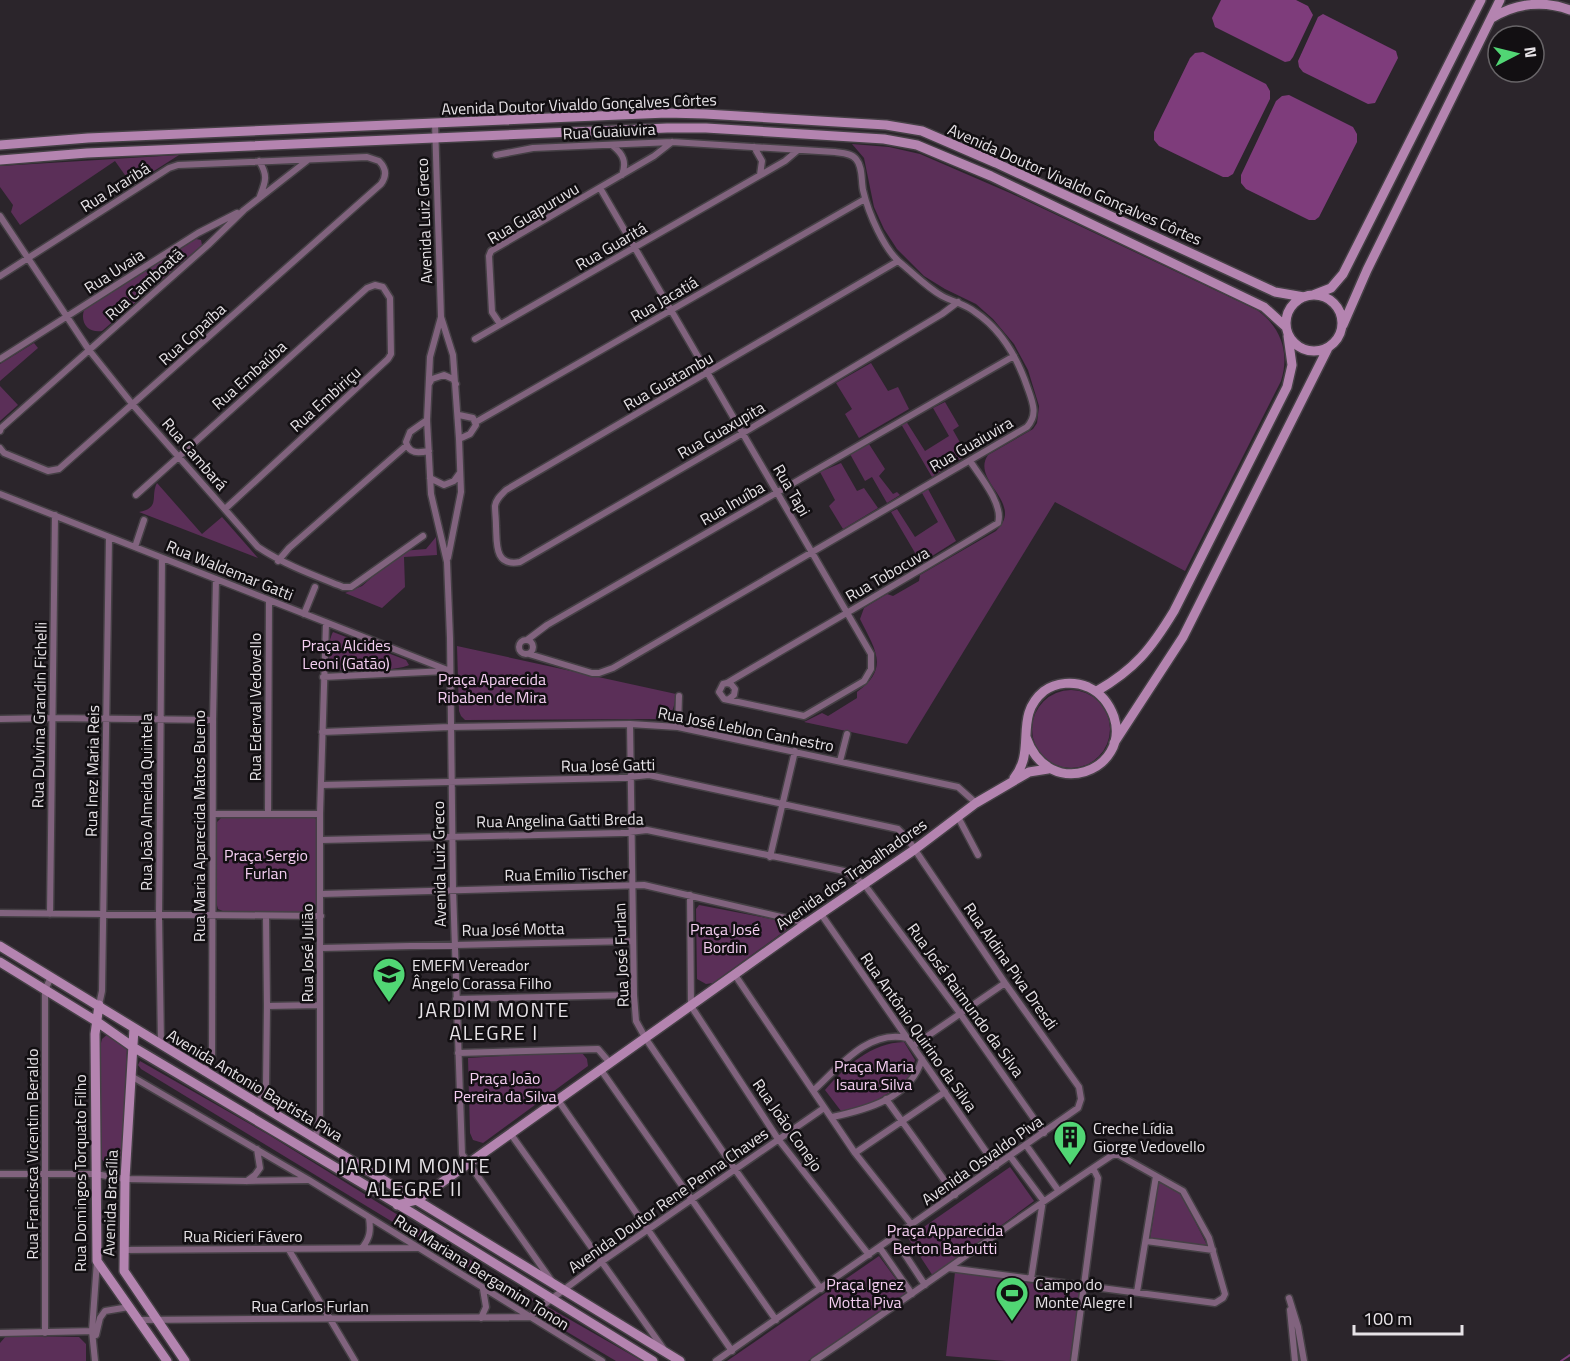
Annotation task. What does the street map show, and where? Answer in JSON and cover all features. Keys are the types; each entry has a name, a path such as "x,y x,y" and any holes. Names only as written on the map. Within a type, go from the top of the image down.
{"main road":[{"path":"1097,691 1123,674 1154,645 1174,611 1287,387 1292,365 1286,317 1290,308 1309,296 1331,288 1343,274 1481,0"},
{"path":"1342,325 1500,0"},
{"path":"1490,19 1516,5 1529,2 1550,3 1570,10"},
{"name":"Avenida Doutor Vivaldo Gonçalves Côrtes","path":"0,145 88,138 667,113 886,125 921,131 996,163 1275,292 1309,296"},
{"name":"Avenida Doutor Vivaldo Gonçalves Côrtes","path":"0,160 87,153 667,128 706,128 884,139 916,145 991,176 1264,307 1287,331"},
{"path":"1287,331 1294,344 1310,352 1320,352 1336,342 1341,334 1342,325 1337,307 1322,296 1309,296"},
{"path":"1026,737 1030,750 1038,760 1048,768 1065,774 1081,774 1095,768 1106,757 1183,637 1328,348"},
{"path":"1011,783 1023,765 1026,753 1026,719 1033,703 1046,690 1062,683 1080,684 1097,691 1110,706 1116,724 1114,744"},
{"name":"Avenida dos Trabalhadores","path":"397,1204 417,1200 807,923 914,850 976,803 1029,772 1048,768"},
{"name":"Avenida Antonio Baptista Piva","path":"0,946 681,1361"},
{"name":"Avenida Antonio Baptista Piva","path":"0,962 96,1021 133,1047 414,1214 653,1361"},
{"name":"Rua Domingos Torquato Filho","path":"97,1261 96,1021 99,1005"},
{"name":"Avenida Brasília","path":"134,1028 125,1179 124,1271 185,1361"},
{"path":"351,1177 358,1171 359,1165"},
{"path":"414,1214 417,1200"},
{"name":"Avenida Brasília","path":"97,1261 167,1361"}],"street":[{"name":"Avenida Luiz Greco","path":"435,123 441,317 453,356 459,415 461,492 447,562"},
{"name":"Rua Guaiuvira","path":"496,155 533,148 672,142 835,152 852,156 858,160 865,199 872,218 898,261 943,296 974,311 987,321 1014,356 1023,373 1035,411 1028,427 605,672 592,673 529,654"},
{"name":"Rua Guapuruvu","path":"500,324 492,312 489,256 491,251 654,156 672,142"},
{"path":"613,146 623,156 625,163 622,175"},
{"path":"753,147 762,161 760,175"},
{"name":"Rua Guaritá","path":"475,339 785,161 798,150"},
{"name":"Rua Araribá","path":"0,276 169,168 178,165 367,157 374,158 384,168"},
{"name":"Rua Camboatã","path":"0,431 244,210 308,160"},
{"path":"259,161 264,169 266,180 259,198"},
{"name":"Rua Copaíba","path":"0,448 4,453 48,471 59,469 381,184 384,168"},
{"name":"Rua Tapi","path":"600,188 871,654 871,669 864,681 804,716 729,699"},
{"name":"Rua Jacatiá","path":"459,438 474,430 476,422 865,199"},
{"name":"Rua Uvaia","path":"0,359 198,233 244,210"},
{"name":"Rua Cambará","path":"0,216 89,350 133,405 258,547 278,561 344,587 351,587 423,536"},
{"path":"198,233 208,245"},
{"name":"Rua Guatambu","path":"497,549 495,505 500,495 506,490 898,261"},
{"name":"Rua Embaúba","path":"136,495 367,288 375,285 383,287"},
{"name":"Rua Embiriçu","path":"225,509 388,359 391,354 390,298 383,287"},
{"name":"Rua Guaxupita","path":"497,549 505,561 513,564 520,562 743,433 942,314 958,302"},
{"name":"Avenida Luiz Greco","path":"441,317 430,357 427,420 431,494 447,562 454,944 462,1154 553,1282"},
{"name":"Rua Inuíba","path":"527,640 547,625 1014,356"},
{"path":"428,385 432,379 444,375 453,379 456,384"},
{"path":"459,415 470,417 476,422"},
{"path":"278,561 297,541 407,445 408,435 427,420"},
{"path":"407,445 414,452 429,451"},
{"name":"Rua Tobocuva","path":"727,683 998,523 1000,518 998,506 970,461"},
{"path":"430,478 439,484 449,484 460,473"},
{"name":"Rua Waldemar Gatti","path":"0,494 269,602 450,671"},
{"name":"Rua Dulvina Grandin Fichelli","path":"50,914 55,515"},
{"path":"135,547 144,520"},
{"name":"Rua Inez Maria Reis","path":"99,1005 102,991 110,538"},
{"name":"Rua João Almeida Quintela","path":"161,1046 159,916 162,558"},
{"name":"Rua Maria Aparecida Matos Bueno","path":"204,1072 212,1057 213,720 216,579"},
{"path":"304,614 315,586"},
{"name":"Rua Ederval Vedovello","path":"268,813 269,602"},
{"name":"Rua José Julião","path":"315,1139 320,1115 320,814 326,623"},
{"path":"522,641 531,642 533,646 529,654 520,653 518,648 522,641"},
{"path":"402,672 413,668 415,663 413,658"},
{"path":"323,677 450,671"},
{"path":"727,683 735,689 734,695 729,699 720,696 719,692 720,687 727,683"},
{"path":"678,727 679,696"},
{"path":"0,719 52,717 213,720"},
{"name":"Rua José Leblon Canhestro","path":"322,732 630,724 678,727 958,787 976,803"},
{"name":"Rua José Furlan","path":"630,724 636,1021 734,1168 821,1289"},
{"path":"840,761 847,734"},
{"path":"770,856 795,751"},
{"name":"Rua José Gatti","path":"322,785 649,775 898,829 914,850"},
{"path":"214,814 320,814"},
{"path":"958,817 978,855"},
{"name":"Rua Angelina Gatti Breda","path":"321,840 647,830 844,871 864,884"},
{"name":"Rua Aldina Piva Dresdi","path":"914,850 1079,1087 1081,1099"},
{"name":"Rua José Raimundo da Silva","path":"864,884 959,1012 1044,1133"},
{"name":"Rua Emílio Tischer","path":"321,894 644,885 807,923"},
{"path":"690,895 691,1006"},
{"path":"0,913 103,916 321,916"},
{"name":"Rua Antônio Quirino da Silva","path":"820,914 996,1166"},
{"path":"258,1104 266,1084 266,916"},
{"name":"Rua José Motta","path":"321,948 633,941"},
{"path":"735,975 855,1153 912,1226"},
{"name":"Rua Francisca Vicentim Beraldo","path":"45,1333 45,990 51,977"},
{"path":"913,1046 959,1012 1005,983"},
{"path":"456,999 634,995"},
{"path":"267,1006 320,1005"},
{"name":"Rua João Conejo","path":"691,1006 778,1139 869,1256"},
{"path":"814,1090 840,1063 860,1050 883,1038 896,1036 907,1038"},
{"path":"458,1053 598,1049 610,1063"},
{"path":"832,1117 866,1110 886,1099 909,1082 919,1070 922,1059"},
{"path":"601,1070 776,1320"},
{"name":"Rua Mariana Bergamim Tonon","path":"131,1076 309,1180 602,1361"},
{"path":"855,1153 945,1092"},
{"path":"886,1099 956,1195"},
{"name":"Avenida Osvaldo Piva","path":"716,1361 1044,1133 1078,1108 1081,1099"},
{"path":"558,1100 732,1351"},
{"name":"Avenida Doutor Rene Penna Chaves","path":"531,1317 534,1312 601,1262 824,1108"},
{"path":"510,1133 665,1351"},
{"path":"1026,1145 1058,1190"},
{"path":"246,1182 260,1168 257,1149"},
{"path":"814,1361 1043,1200 1117,1154 1183,1191 1209,1238 1226,1289 1223,1298 1215,1303 949,1268"},
{"path":"1010,1156 1043,1200 1030,1279"},
{"path":"1074,1361 1098,1178 1093,1168"},
{"path":"0,1174 95,1174 125,1179 246,1182 309,1180"},
{"path":"1137,1292 1156,1176"},
{"path":"362,1248 369,1239 371,1229 369,1218"},
{"path":"894,1238 925,1285"},
{"path":"1146,1241 1213,1250"},
{"name":"Rua Ricieri Fávero","path":"124,1250 417,1248"},
{"path":"880,1248 912,1294"},
{"path":"289,1250 355,1361"},
{"name":"Rua Domingos Torquato Filho","path":"95,1361 97,1261"},
{"path":"481,1318 486,1307 483,1288"},
{"path":"1295,1361 1289,1298 1298,1327 1304,1361"},
{"name":"Rua Domingos Torquato Filho","path":"94,1331 105,1311 129,1307"},
{"name":"Rua Carlos Furlan","path":"139,1320 531,1317"},
{"path":"0,1333 94,1331"}],"green space":[{"path":"852,144 889,147 920,154 1010,193 1257,310 1278,333 1284,351 1284,371 1281,381 1185,571 1055,502 907,744 804,722 822,713 828,716 857,698 857,692 874,675 877,666 874,649 860,619 864,608 887,594 893,596 919,581 920,575 996,531 1004,521 1005,511 1002,502 986,474 984,465 988,455 1033,429 1037,423 1039,406 1028,370 1014,344 993,319 976,304 924,276 897,249 874,207 864,158"},
{"path":"179,155 132,185 115,161 20,225 11,212 13,205 0,187 0,166"},
{"path":"196,239 201,240 202,245 102,331 89,329 86,326 83,319 84,310"},
{"path":"34,343 38,348 0,381 0,364"},
{"path":"871,363 888,391 898,387 909,409 859,438 845,414 852,409 836,383"},
{"path":"0,386 18,405 0,421"},
{"path":"945,402 959,426 953,430 967,455 932,477 901,424 906,421 925,451 949,436 933,408"},
{"path":"869,444 885,469 879,476 893,494 897,492 900,495 887,503 872,477 865,481 850,454"},
{"path":"841,463 857,491 864,488 878,508 843,529 829,506 835,500 820,472"},
{"path":"157,483 202,534 222,517 258,558 139,512 150,508 153,504"},
{"path":"928,489 956,541 921,563 891,512 897,509 915,537 938,522 922,493"},
{"path":"436,537 437,555 404,557 405,587 382,608 345,593 362,586 402,551 426,549"},
{"name":"Praça Alcides Leoni (Gatão)","path":"333,632 406,660 409,665 394,669 331,669 329,650"},
{"name":"Praça Aparecida Ribaben de Mira","path":"457,646 676,694 674,706 668,716 660,719 465,720 459,711"},
{"path":"1071,690 1086,693 1099,701 1107,714 1110,729 1107,744 1099,757 1086,765 1071,768 1056,765 1043,757 1035,744 1032,729 1035,714 1043,701 1056,693"},
{"name":"Praça Sergio Furlan","path":"223,816 311,816 316,819 317,903 312,911 225,912 218,909 215,898 216,823"},
{"name":"Praça José Bordin","path":"699,905 782,921 786,925 786,930 713,983 706,984 697,979 696,909"},
{"path":"109,1033 127,1048 122,1157 118,1162 103,1161 101,1157 99,1051 102,1039"},
{"name":"Praça Maria Isaura Silva","path":"904,1042 915,1060 907,1082 870,1104 841,1111 825,1090 833,1081 870,1051 892,1043"},
{"name":"Praça João Pereira da Silva","path":"582,1053 587,1059 588,1066 483,1143 473,1140 470,1133 468,1058"},
{"path":"140,1061 269,1135 535,1300 526,1303 141,1069 138,1065"},
{"name":"Praça Apparecida Berton Barbutti","path":"1010,1167 1034,1201 933,1276 908,1238"},
{"path":"1159,1181 1180,1192 1208,1247 1150,1239"},
{"name":"Praça Ignez Motta Piva","path":"879,1256 906,1293 808,1361 727,1361"},
{"name":"Campo do Monte Alegre l","path":"955,1272 1080,1289 1070,1361 1006,1361 946,1356"},
{"path":"548,1307 642,1361 616,1361 537,1314"},
{"path":"6,1336 79,1337 86,1344 86,1361 0,1361 0,1343"}],"shaded area":[{"path":"1221,0 1296,0 1308,6 1313,15 1293,57 1290,61 1285,62 1215,27 1212,18"},
{"path":"1323,14 1396,51 1398,58 1375,103 1368,104 1303,72 1299,67 1298,61 1318,17"},
{"path":"1203,52 1266,84 1270,91 1270,99 1233,174 1228,177 1223,177 1159,146 1154,140 1154,132 1190,58 1195,53"},
{"path":"1289,95 1353,127 1357,134 1357,142 1319,217 1315,220 1309,220 1246,189 1241,183 1241,175 1276,101 1282,96"}],"waterway":[{"path":"1561,1361 1570,1355"}],"place":[{"name":"EMEFM Vereador Ângelo Corassa Filho","path":"389,1003"},
{"name":"Creche Lídia Giorge Vedovello","path":"1070,1166"},
{"name":"Campo do Monte Alegre l","path":"1012,1322"}],"district":[{"name":"JARDIM MONTE ALEGRE I","path":"494,1022"},
{"name":"JARDIM MONTE ALEGRE II","path":"415,1178"}]}
